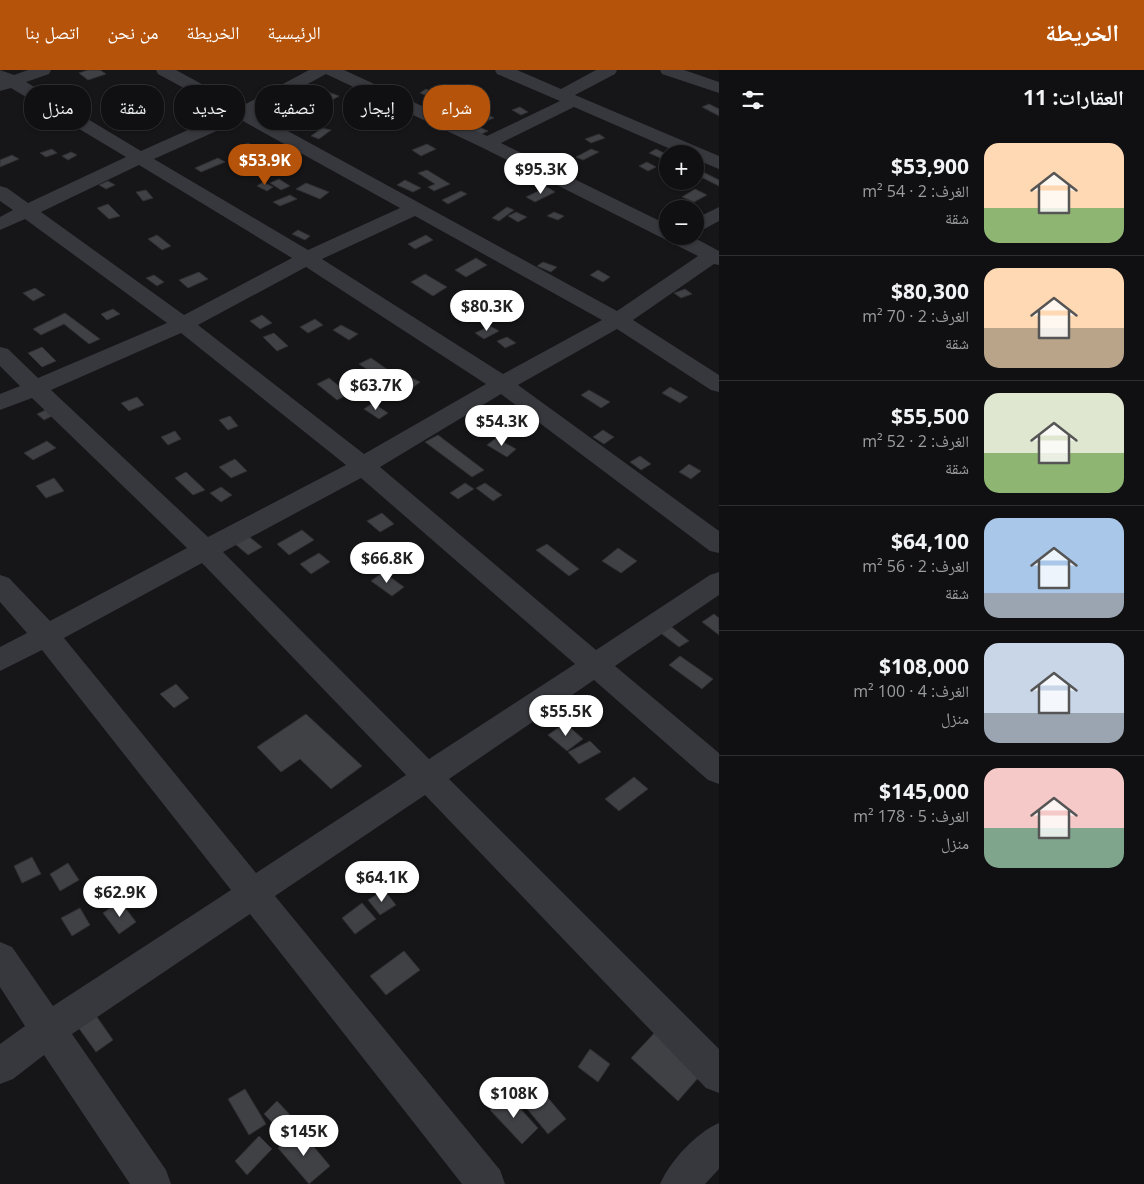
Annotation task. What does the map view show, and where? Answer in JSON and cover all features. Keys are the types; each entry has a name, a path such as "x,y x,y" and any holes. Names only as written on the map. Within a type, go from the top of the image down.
{"street":[{"path":"4,81 43,70"},
{"path":"164,70 191,85"},
{"path":"245,111 322,70"},
{"path":"330,70 659,224"},
{"path":"503,70 719,163"},
{"path":"487,143 568,97 609,70"},
{"path":"668,70 719,88"},
{"path":"4,81 140,158 307,258 502,384 719,544"},
{"path":"245,115 618,320 719,385"},
{"path":"0,224 203,130"},
{"path":"0,192 183,324 363,466 719,771"},
{"path":"0,403 35,386 183,324 307,258 416,208"},
{"path":"704,221 719,213"},
{"path":"0,660 204,549 363,466 502,384 618,320 716,257 697,245"},
{"path":"0,354 204,549 719,1075"},
{"path":"0,1066 48,1030 719,582"},
{"path":"0,585 46,635 486,1184"},
{"path":"0,958 152,1184"},
{"path":"679,1184 719,1142"}],"building":[{"path":"88,70 100,70 106,74 88,80 79,73"},
{"path":"333,94 339,96 333,99"},
{"path":"709,104 719,109 719,116 702,107"},
{"path":"520,107 528,112 521,115 512,110"},
{"path":"319,130 331,130 319,139 311,136"},
{"path":"468,130 488,131 479,135"},
{"path":"599,134 605,138 591,143 585,139"},
{"path":"248,143 254,146 241,152 235,149"},
{"path":"427,144 436,149 421,156 412,150"},
{"path":"52,149 57,153 46,157 40,153"},
{"path":"591,149 599,152 583,160 576,157"},
{"path":"656,149 659,150 659,157 649,153"},
{"path":"71,152 77,155 68,160 62,156"},
{"path":"12,155 19,159 0,167 0,160"},
{"path":"218,158 225,162 201,172 195,168"},
{"path":"647,162 656,167 648,171 639,166"},
{"path":"270,163 280,169 265,176 255,169"},
{"path":"427,170 450,184 434,191 428,187 435,184 418,173"},
{"path":"704,172 719,180 719,186 704,178"},
{"path":"279,179 290,186 281,190 270,183"},
{"path":"405,180 421,188 413,192 397,185"},
{"path":"108,181 115,185 106,189 99,185"},
{"path":"263,182 273,187 267,191 257,186"},
{"path":"306,183 329,192 320,199 296,189"},
{"path":"547,187 555,192 535,202 526,197"},
{"path":"146,190 153,198 143,201 136,192"},
{"path":"693,190 707,195 698,200 689,200 682,197"},
{"path":"461,191 467,194 448,204 442,200"},
{"path":"290,195 297,199 280,206 273,202"},
{"path":"108,204 120,216 109,219 97,208"},
{"path":"507,207 514,210 499,221 492,218"},
{"path":"516,212 527,217 518,222 508,216"},
{"path":"554,212 564,216 558,220 547,216"},
{"path":"298,230 310,236 305,240 292,234"},
{"path":"157,235 171,246 162,250 148,239"},
{"path":"426,235 433,240 415,249 408,244"},
{"path":"476,258 487,265 466,277 455,270"},
{"path":"543,262 557,267 551,272 537,266"},
{"path":"598,270 610,277 603,282 590,275"},
{"path":"199,272 208,279 188,288 179,280"},
{"path":"425,274 447,287 433,296 411,282"},
{"path":"154,275 164,282 157,286 146,278"},
{"path":"35,288 45,295 33,301 23,293"},
{"path":"685,289 692,294 681,298 674,293"},
{"path":"113,309 120,314 107,320 101,314"},
{"path":"65,313 100,339 89,344 64,324 41,335 33,329"},
{"path":"262,315 272,323 260,329 250,321"},
{"path":"315,319 323,325 308,333 300,327"},
{"path":"341,325 358,334 349,340 333,330"},
{"path":"490,326 499,331 484,339 475,333"},
{"path":"274,333 288,346 277,351 263,337"},
{"path":"507,337 516,343 505,348 497,341"},
{"path":"42,347 56,361 42,367 28,353"},
{"path":"371,358 388,370 377,376 359,364"},
{"path":"402,373 420,382 410,390 392,381"},
{"path":"371,376 384,386 376,390 363,380"},
{"path":"329,378 349,394 337,400 317,384"},
{"path":"670,387 688,397 680,403 662,393"},
{"path":"589,390 610,402 601,408 581,395"},
{"path":"137,397 144,405 129,411 121,403"},
{"path":"373,403 388,413 379,419 364,409"},
{"path":"54,406 60,412 44,420 37,414"},
{"path":"230,416 238,426 228,430 219,420"},
{"path":"603,430 614,437 604,444 593,437"},
{"path":"175,431 181,439 168,445 161,437"},
{"path":"438,435 484,470 472,477 425,442"},
{"path":"496,438 516,449 507,457 487,445"},
{"path":"47,441 56,448 33,460 24,453"},
{"path":"640,456 651,464 641,470 630,462"},
{"path":"235,459 247,471 231,478 219,467"},
{"path":"689,464 701,471 691,479 679,472"},
{"path":"186,472 205,490 193,495 175,478"},
{"path":"54,478 64,491 46,498 36,486"},
{"path":"465,483 474,489 458,499 450,493"},
{"path":"485,483 502,495 493,501 476,488"},
{"path":"221,487 232,495 221,502 210,493"},
{"path":"382,513 394,524 380,532 367,521"},
{"path":"302,530 314,540 289,555 277,544"},
{"path":"247,535 262,547 248,555 234,543"},
{"path":"547,544 579,569 569,576 536,550"},
{"path":"618,548 637,561 621,573 602,561"},
{"path":"319,553 330,562 311,574 300,564"},
{"path":"383,572 404,587 392,596 371,581"},
{"path":"714,614 719,618 719,635 702,622"},
{"path":"668,624 689,641 679,647 658,631"},
{"path":"680,656 713,679 702,689 669,665"},
{"path":"176,684 189,698 174,708 160,694"},
{"path":"306,714 362,766 331,789 300,759 281,772 257,747"},
{"path":"565,723 583,739 567,751 548,735"},
{"path":"590,741 601,752 579,764 568,752"},
{"path":"634,777 648,789 619,811 605,799"},
{"path":"32,857 41,874 22,883 14,866"},
{"path":"68,863 79,880 60,891 50,874"},
{"path":"384,890 396,905 380,915 368,900"},
{"path":"120,901 136,922 119,934 103,913"},
{"path":"362,903 376,919 355,934 342,918"},
{"path":"80,908 90,925 72,936 61,918"},
{"path":"404,951 420,970 386,995 370,976"},
{"path":"88,1004 113,1040 96,1052 70,1016"},
{"path":"658,1029 705,1070 678,1101 631,1058"},
{"path":"590,1049 610,1064 598,1082 578,1067"},
{"path":"531,1078 566,1119 548,1134 513,1092"},
{"path":"245,1089 266,1124 249,1135 228,1099"},
{"path":"507,1094 538,1128 522,1144 490,1110"},
{"path":"277,1101 295,1120 282,1133 264,1114"},
{"path":"299,1129 330,1166 309,1184 278,1148"},
{"path":"259,1136 272,1149 247,1175 235,1161"}]}
